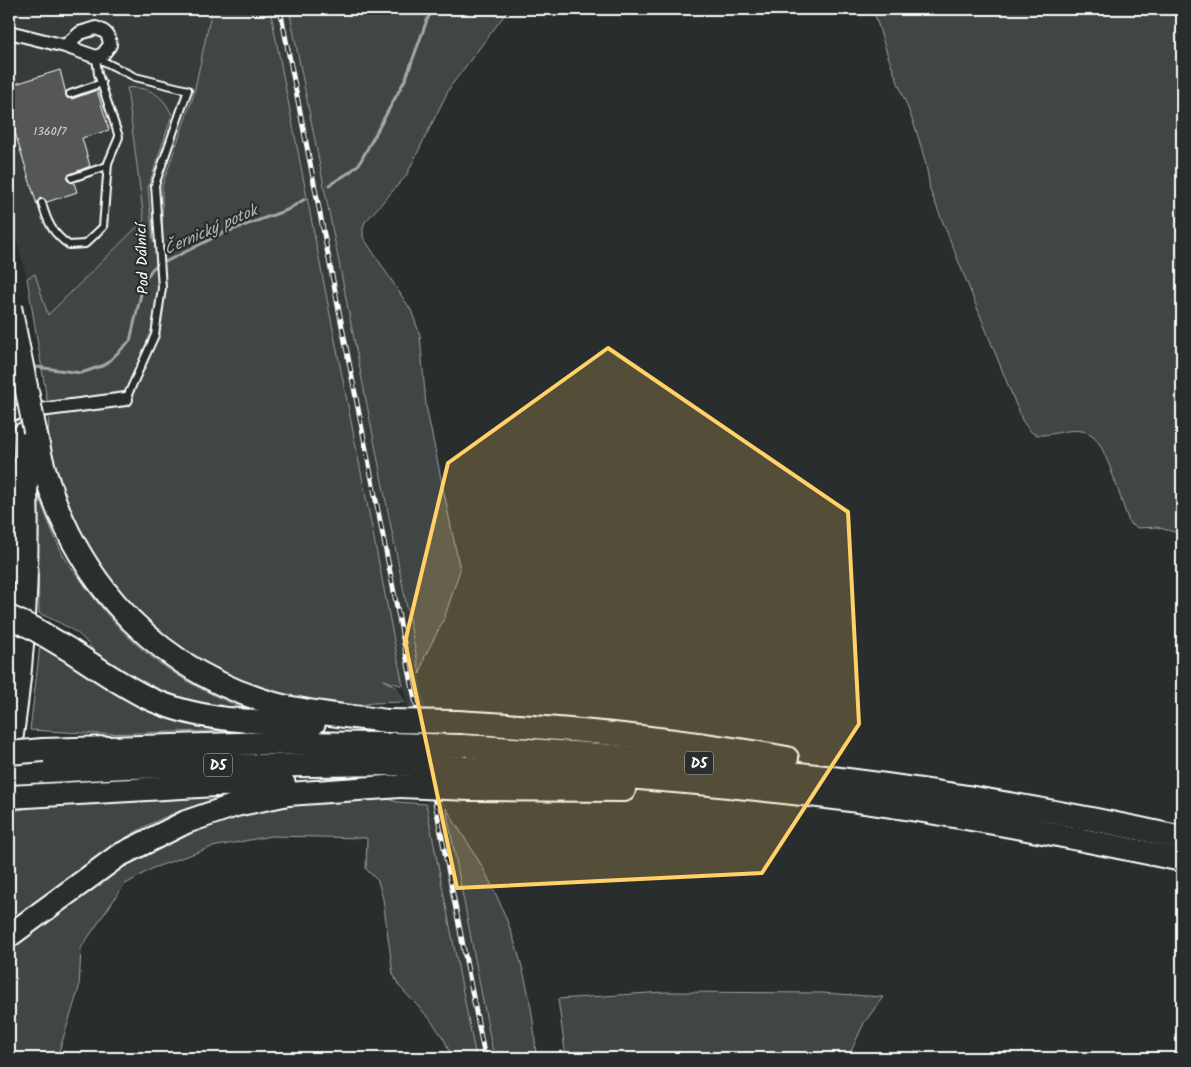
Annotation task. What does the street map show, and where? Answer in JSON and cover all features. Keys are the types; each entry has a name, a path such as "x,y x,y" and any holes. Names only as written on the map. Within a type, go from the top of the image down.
{"highway":[{"path":"9,303 30,432 48,484 71,539 108,596 155,642 204,675 256,698 308,711 388,721"},
{"path":"9,753 26,604 30,432"},
{"path":"9,473 9,571"},
{"path":"9,617 33,628 146,697 199,714 243,721 319,723 388,721 458,722 558,728 707,744 845,769 964,796"},
{"name":"D5","path":"9,773 41,761 268,743 468,778 754,790 844,799 933,802 964,796 1119,824 1182,838"},
{"name":"D5","path":"396,765 462,746 664,759 820,776 1115,846 1182,860"},
{"name":"D5","path":"9,753 41,761"},
{"path":"9,797 216,785 396,765"},
{"path":"9,936 118,856 186,822 236,805 288,794 396,765"}],"street":[{"path":"9,32 65,46 96,57 103,54 110,44 110,38 105,31 96,28 80,33 65,46"},
{"name":"Pod Dálnicí","path":"9,414 126,399"}],"lane":[{"path":"42,203 48,225 69,246 85,244 103,227 107,166 119,137 96,57"},
{"name":"Pod Dálnicí","path":"96,57 134,77 188,90 155,185 162,288 155,335 126,399"},
{"path":"70,94 102,83"},
{"path":"72,178 107,166"}],"highlighted area":[{"path":"608,348 848,512 859,724 762,873 457,888 405,642 448,463"}],"shaded area":[{"path":"9,9 212,9 193,97 162,186 162,203 47,316 35,274 27,278 9,213"},
{"path":"212,9 270,9 403,686 383,680 396,687 404,702 372,703 338,710 304,705 197,663 140,617 90,552 67,507 48,445 49,412 27,278 35,274 48,315 144,220 127,88 149,90 154,93 160,97 172,115 148,188 153,242 163,249 162,186 193,97"},
{"path":"270,9 289,9 494,1058 476,1058"},
{"path":"289,9 509,9 450,87 406,176 365,222 363,228 363,237 411,310 420,335 426,406 460,570 444,619 425,656 420,674"},
{"path":"873,9 1182,9 1182,534 1156,527 1138,528 1130,524 1103,450 1092,435 1077,430 1048,435 1035,434 1029,430 1022,420 930,190 923,155 913,121 887,53"},
{"path":"37,492 63,555 105,612 123,631 141,649 182,678 204,691 254,712 195,703 158,692 140,684 106,663 77,633 39,613"},
{"path":"40,646 242,730 99,734 30,730"},
{"path":"220,794 220,797 169,815 133,833 79,870 9,923 9,812 38,806"},
{"path":"379,796 397,802 426,804 476,1058 452,1058 444,1039 430,1019 399,986 393,974 383,899 378,881 366,869 367,838 271,836 212,847 153,868 124,885 81,948 79,988 57,1058 9,1058 9,948 137,854 241,810"},
{"path":"446,808 484,870 513,938 527,985 536,1058 494,1058"},
{"path":"665,992 823,993 883,997 864,1023 848,1058 566,1058 558,999"}],"building":[{"path":"60,70 67,98 72,99 97,90 109,130 82,138 90,166 68,175 67,180 74,183 77,192 47,202 40,198 37,205 9,113 9,86"}],"waterway":[{"name":"Černický potok","path":"329,185 359,164 406,78 427,20 433,9"},
{"name":"Černický potok","path":"29,366 81,373 105,365 130,341 144,281 153,268 221,234 287,210 305,199"}],"railway":[{"path":"280,9 485,1058"}]}
